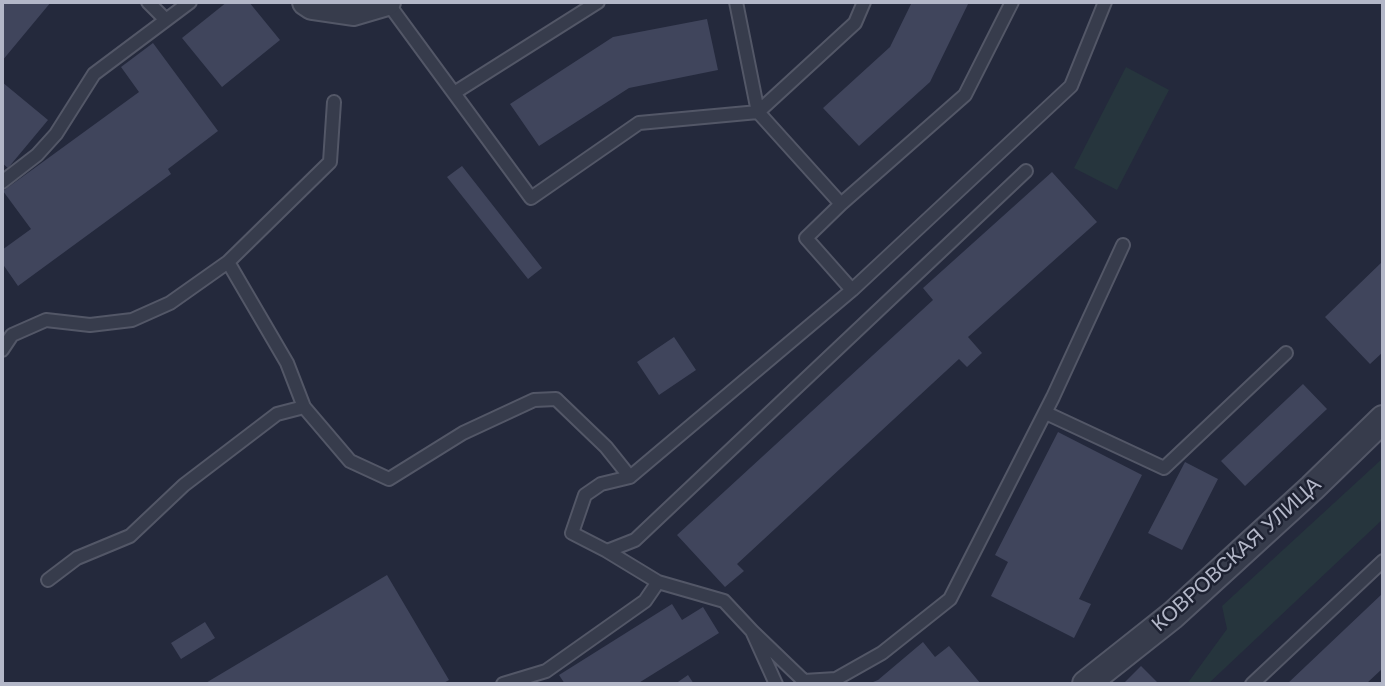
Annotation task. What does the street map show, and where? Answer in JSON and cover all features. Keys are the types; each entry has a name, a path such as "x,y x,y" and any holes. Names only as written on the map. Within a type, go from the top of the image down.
{"street":[{"path":"306,2 312,6 353,12 387,2"},
{"name":"КОВРОВСКАЯ УЛИЦА","path":"1086,684 1173,615 1383,419"}],"lane":[{"path":"148,2 166,20"},
{"path":"2,182 37,155 56,134 94,74 190,2"},
{"path":"387,2 530,198 639,123 758,112 855,23 864,2"},
{"path":"454,93 598,2"},
{"path":"736,2 758,112 841,204"},
{"path":"852,290 806,238 965,95 1012,2"},
{"path":"1105,2 1070,86 852,290 630,477 601,484 585,495 572,533 658,582 724,601 804,681 836,679 882,653 950,599 1046,413 1123,245"},
{"path":"2,350 12,335 46,320 90,325 132,320 170,303 228,262 330,162 334,102"},
{"path":"607,551 635,540 1026,171"},
{"path":"228,262 287,363 304,407 350,461 390,479 463,433 534,400 556,399 606,447 630,477"},
{"path":"1046,413 1164,468 1286,353"},
{"path":"48,580 77,558 130,536 184,485 277,414 304,407"},
{"path":"1252,684 1383,561"},
{"path":"503,684 547,671 645,601 658,582"},
{"path":"752,631 776,684"}],"shaded area":[{"path":"1126,67 1169,90 1117,190 1074,168"},
{"path":"1383,458 1383,519 1208,684 1187,684 1227,629 1222,606"}],"building":[{"path":"2,2 51,2 2,61"},
{"path":"227,2 249,2 280,40 222,87 182,38"},
{"path":"912,2 969,2 930,82 859,146 823,108 890,47"},
{"path":"707,19 718,70 629,88 539,146 510,104 613,37"},
{"path":"153,43 218,131 168,169 171,174 18,286 2,263 2,250 31,229 3,191 139,92 121,67"},
{"path":"2,82 48,120 8,168 2,163"},
{"path":"462,166 542,268 528,279 447,177"},
{"path":"1052,172 1097,222 968,337 982,353 967,367 959,359 737,564 744,571 725,587 677,535 933,300 923,288"},
{"path":"1383,261 1383,352 1370,364 1325,317"},
{"path":"674,337 696,370 659,395 637,362"},
{"path":"1303,384 1327,409 1245,486 1221,461"},
{"path":"1058,432 1142,475 1079,599 1091,604 1074,638 991,596 1008,562 995,555"},
{"path":"1185,462 1218,479 1182,550 1148,533"},
{"path":"387,575 449,680 442,684 204,684"},
{"path":"1383,593 1383,668 1366,684 1287,684"},
{"path":"672,604 682,620 703,607 719,633 637,684 565,684 559,675"},
{"path":"205,622 215,638 181,659 171,643"},
{"path":"923,642 935,657 949,646 981,684 868,684 878,680"},
{"path":"1141,666 1159,684 1123,684"},
{"path":"688,675 694,684 675,684"}]}
